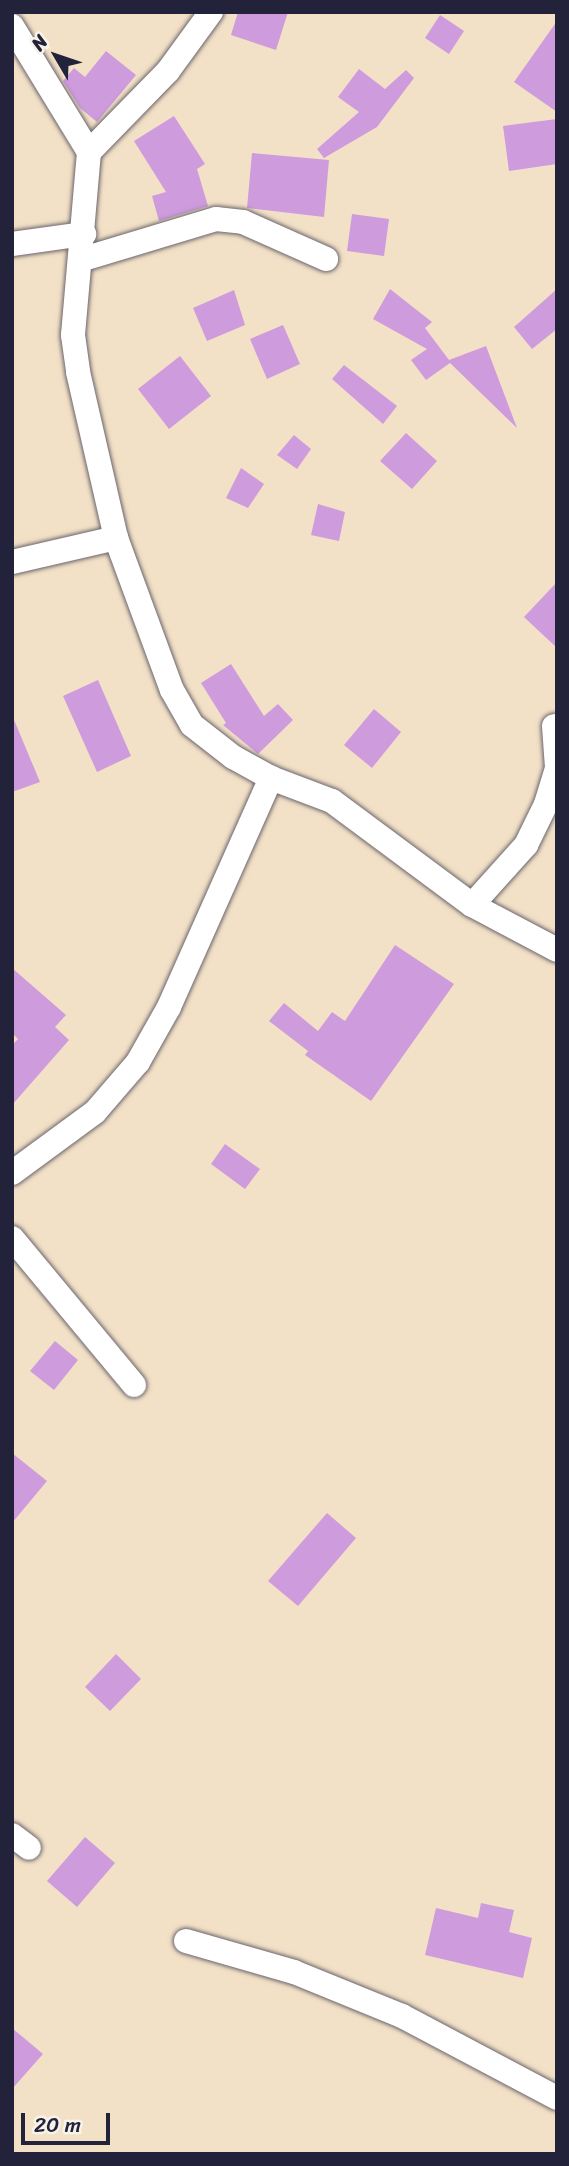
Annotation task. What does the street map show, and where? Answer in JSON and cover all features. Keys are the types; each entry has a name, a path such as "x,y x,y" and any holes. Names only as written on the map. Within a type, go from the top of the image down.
{"street":[{"path":"89,152 168,71 211,12"},
{"path":"12,26 89,152 75,347 116,538 172,690 192,725 233,757 271,778 332,801 472,905 557,950"},
{"path":"80,260 216,219 243,222 326,259"},
{"path":"12,244 83,234"},
{"path":"12,562 116,538"},
{"path":"472,905 526,845 547,804 557,768 554,726"},
{"path":"12,1173 94,1112 138,1062 169,1007 271,778"},
{"path":"12,1238 134,1385"},
{"path":"186,1941 294,1972 402,2016 557,2098"}],"building":[{"path":"238,12 288,12 276,50 231,35"},
{"path":"440,15 464,31 449,54 425,38"},
{"path":"557,21 557,112 514,82"},
{"path":"106,51 136,75 97,122 80,108 63,81 74,68 85,77"},
{"path":"359,69 385,89 406,70 414,78 377,127 324,158 317,149 359,112 338,97"},
{"path":"174,116 205,164 197,169 208,206 159,221 152,196 166,192 134,141"},
{"path":"557,119 557,164 509,171 503,126"},
{"path":"252,153 329,160 324,217 247,208"},
{"path":"352,214 389,219 384,256 347,251"},
{"path":"390,289 432,322 425,328 449,360 486,346 517,428 450,363 426,380 411,360 427,349 373,319"},
{"path":"557,289 557,329 532,349 514,327"},
{"path":"234,290 245,325 207,341 193,308"},
{"path":"283,325 300,364 267,379 250,339"},
{"path":"180,356 211,396 169,429 138,389"},
{"path":"344,365 397,406 383,424 332,379"},
{"path":"406,433 437,461 412,489 380,461"},
{"path":"294,435 311,449 297,469 277,455"},
{"path":"241,468 264,484 248,508 226,498"},
{"path":"318,504 345,512 339,541 311,535"},
{"path":"557,582 557,648 524,617"},
{"path":"231,664 264,716 278,704 293,720 258,754 223,725 226,723 201,683"},
{"path":"98,680 131,756 97,772 63,696"},
{"path":"374,709 401,732 372,768 344,745"},
{"path":"12,715 40,782 12,792"},
{"path":"395,945 454,984 371,1101 305,1055 308,1051 269,1021 284,1003 318,1031 332,1012 345,1021"},
{"path":"12,968 66,1015 55,1027 69,1040 12,1105 12,1045 18,1039 12,1033"},
{"path":"225,1144 260,1169 245,1189 211,1164"},
{"path":"55,1341 78,1360 54,1390 30,1371"},
{"path":"12,1453 47,1481 12,1523"},
{"path":"327,1513 356,1538 298,1606 268,1581"},
{"path":"116,1654 141,1679 110,1711 85,1687"},
{"path":"85,1837 115,1863 77,1907 47,1881"},
{"path":"481,1903 514,1910 509,1932 532,1938 523,1978 425,1955 436,1908 478,1918"},
{"path":"12,2028 43,2054 12,2089"}]}
